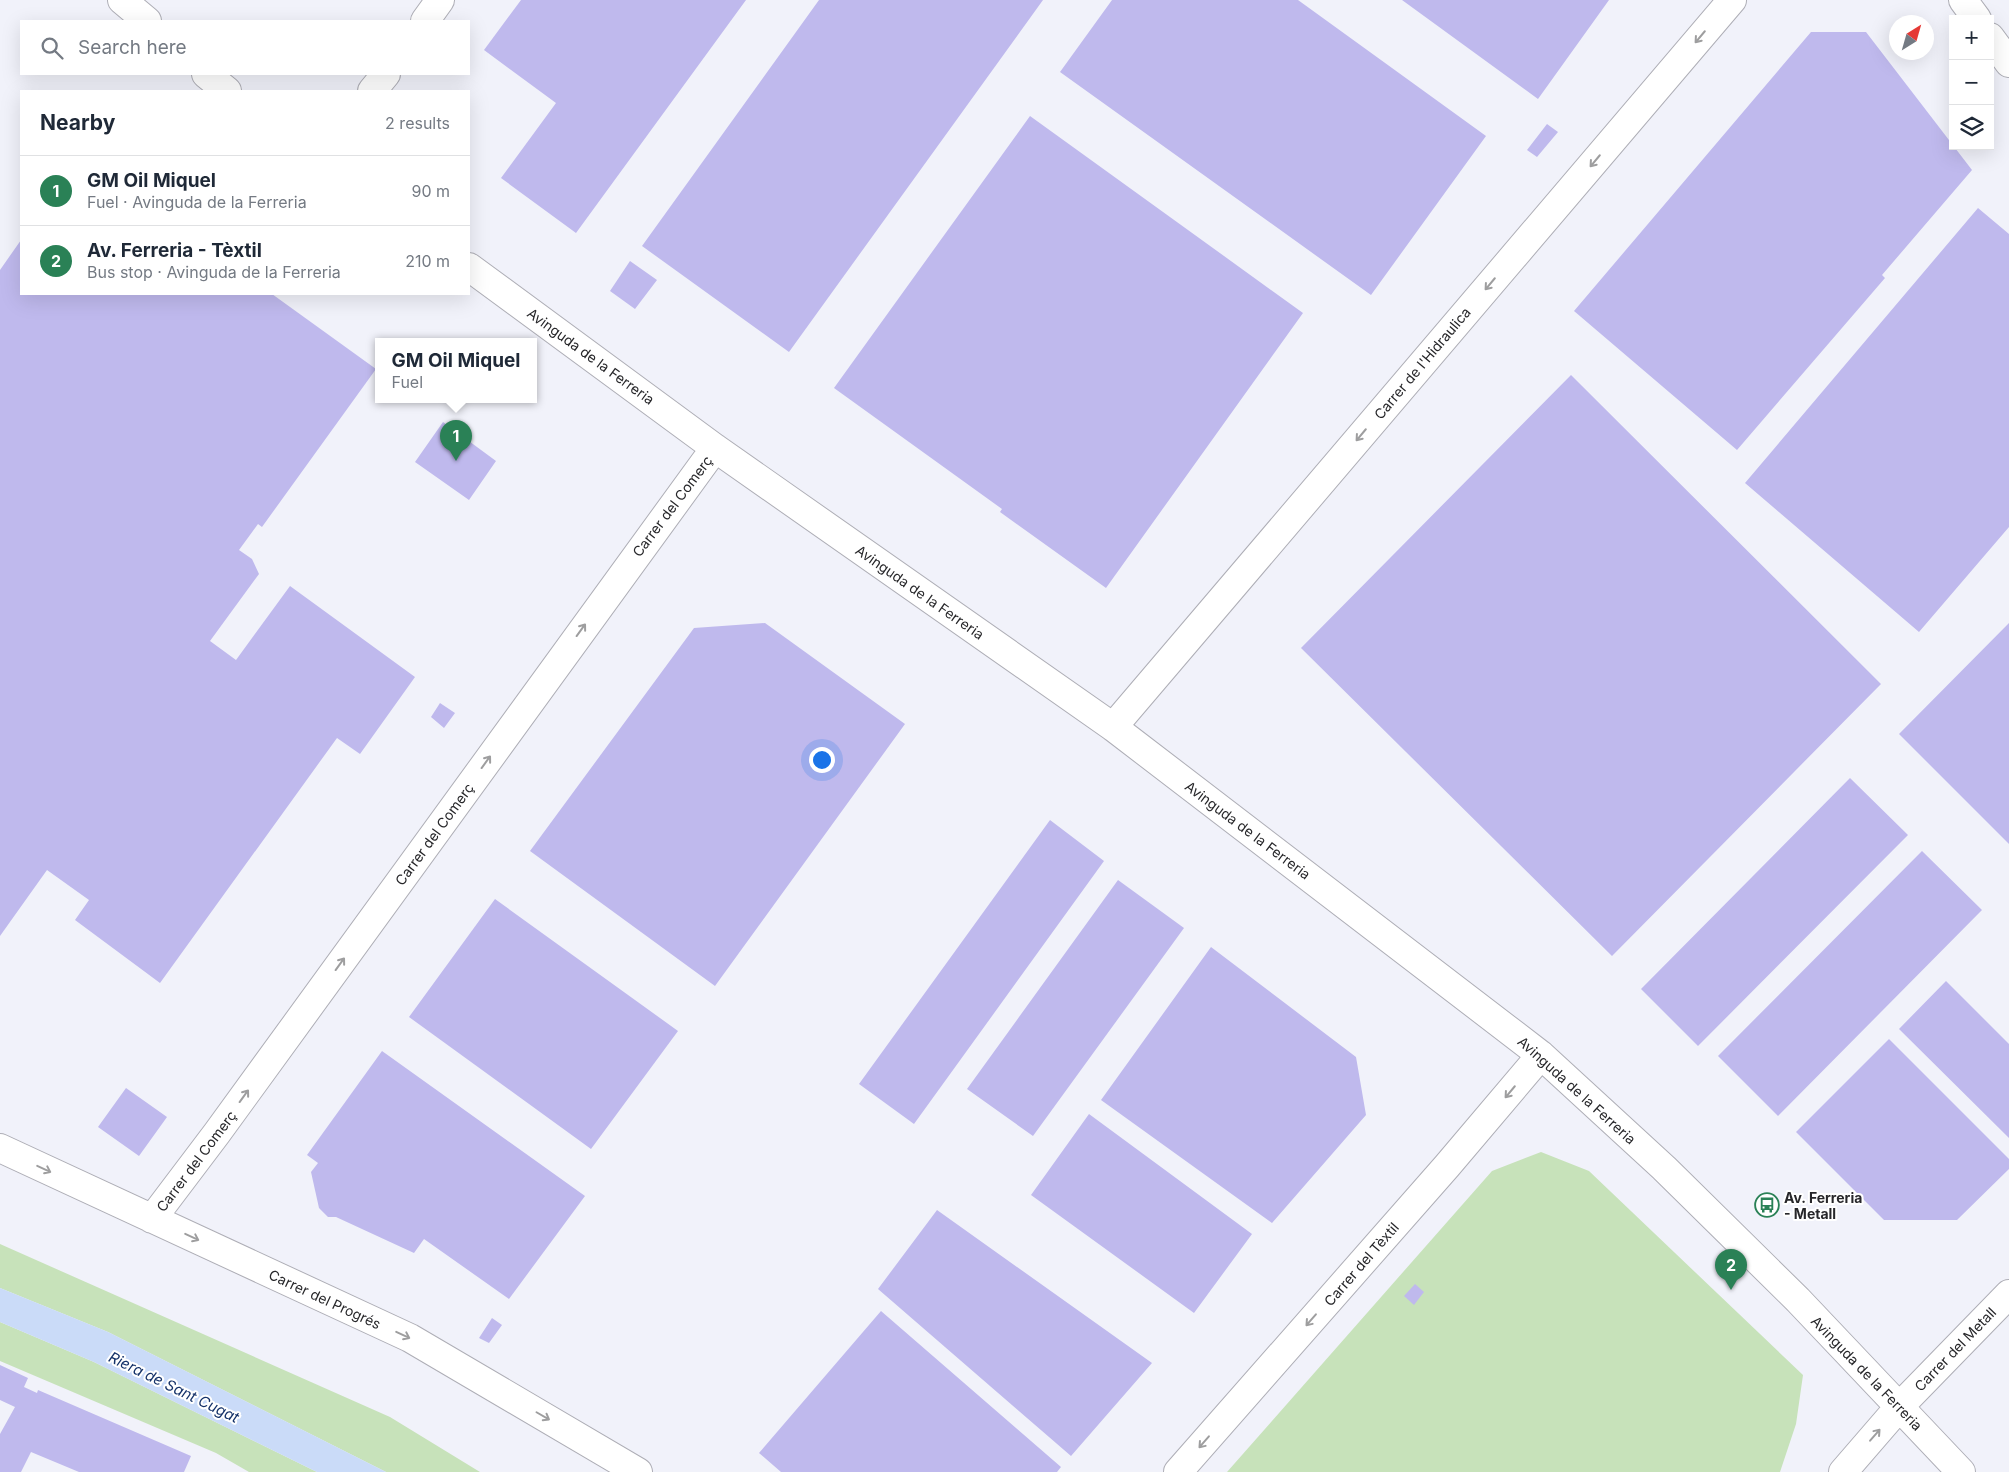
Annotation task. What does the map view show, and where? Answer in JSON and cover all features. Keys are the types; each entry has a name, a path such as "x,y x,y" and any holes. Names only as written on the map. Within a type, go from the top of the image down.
{"street":[{"path":"122,0 145,20"},
{"path":"426,20 440,0"},
{"name":"Carrer de l'Hidraulica","path":"1112,727 1732,0"},
{"path":"1963,0 1974,15"},
{"path":"1994,42 2009,62"},
{"path":"207,75 226,90"},
{"path":"373,90 385,75"},
{"name":"Avinguda de la Ferreria","path":"470,268 715,448 1112,727 1541,1055 1664,1168 1798,1300 1961,1472"},
{"name":"Carrer del Comerç","path":"152,1219 218,1133 715,448"},
{"name":"Carrer del Tèxtil","path":"1178,1472 1447,1166 1541,1055"},
{"name":"Carrer del Progrés","path":"0,1148 410,1338 638,1472"},
{"name":"Carrer del Metall","path":"1843,1472 1900,1406 2009,1294"}],"green space":[{"path":"1541,1152 1589,1171 1803,1375 1796,1424 1780,1472 1227,1472 1492,1171"},
{"path":"0,1244 390,1417 480,1472 386,1472 108,1332 0,1288"},
{"path":"0,1322 94,1362 317,1472 249,1472 216,1453 0,1361"}],"water":[{"name":"Riera de Sant Cugat","path":"0,1288 108,1332 386,1472 317,1472 94,1362 0,1322"}],"building":[{"path":"521,0 746,0 576,233 501,178 556,103 484,50"},
{"path":"819,0 1043,0 789,352 642,246"},
{"path":"1112,0 1298,0 1486,136 1371,295 1060,72"},
{"path":"1402,0 1609,0 1538,99"},
{"path":"1811,32 1866,32 1949,140 1949,150 1957,150 1972,170 1882,275 1885,278 1737,450 1574,311"},
{"path":"1030,116 1303,313 1106,588 1000,512 1002,509 834,388"},
{"path":"1547,124 1558,132 1537,157 1527,150"},
{"path":"1978,208 2009,234 2009,527 1919,632 1745,483"},
{"path":"20,241 20,295 273,295 375,368 262,527 258,524 239,550 252,559 259,574 210,641 236,660 290,586 415,677 360,754 337,738 160,983 75,920 89,900 47,870 0,936 0,270"},
{"path":"630,261 657,280 635,309 610,291"},
{"path":"1571,375 1881,684 1612,956 1301,648"},
{"path":"443,422 496,461 469,500 415,462"},
{"path":"765,623 905,724 715,986 530,851 694,628"},
{"path":"2009,623 2009,844 1899,734"},
{"path":"440,703 455,713 444,728 431,717"},
{"path":"1850,778 1908,835 1698,1046 1641,989"},
{"path":"1050,820 1104,861 914,1124 859,1084"},
{"path":"1922,851 1982,910 1778,1116 1718,1056"},
{"path":"1118,880 1184,928 1033,1136 967,1089"},
{"path":"495,899 678,1031 591,1149 409,1017"},
{"path":"1211,947 1356,1057 1366,1115 1272,1223 1101,1100"},
{"path":"1946,981 2009,1044 2009,1138 1899,1029"},
{"path":"1889,1039 2009,1159 2009,1169 1957,1220 1884,1220 1796,1132"},
{"path":"382,1051 585,1196 509,1299 424,1239 414,1253 336,1217 328,1217 319,1208 311,1172 318,1163 307,1155"},
{"path":"126,1088 167,1117 139,1156 98,1127"},
{"path":"1089,1114 1252,1234 1194,1313 1031,1195"},
{"path":"937,1210 1152,1363 1071,1456 878,1289"},
{"path":"1415,1284 1424,1292 1414,1305 1404,1296"},
{"path":"881,1311 1061,1467 1057,1472 781,1472 759,1453"},
{"path":"492,1318 502,1325 489,1343 479,1338"},
{"path":"0,1365 28,1378 24,1387 37,1393 38,1390 191,1456 184,1472 79,1472 31,1452 21,1472 0,1472 0,1434 15,1407 0,1400"}],"place":[{"name":"GM Oil Miquel","path":"456,461"},
{"name":"Av. Ferreria - Metall","path":"1767,1205"},
{"name":"Av. Ferreria - Tèxtil","path":"1731,1290"}]}
